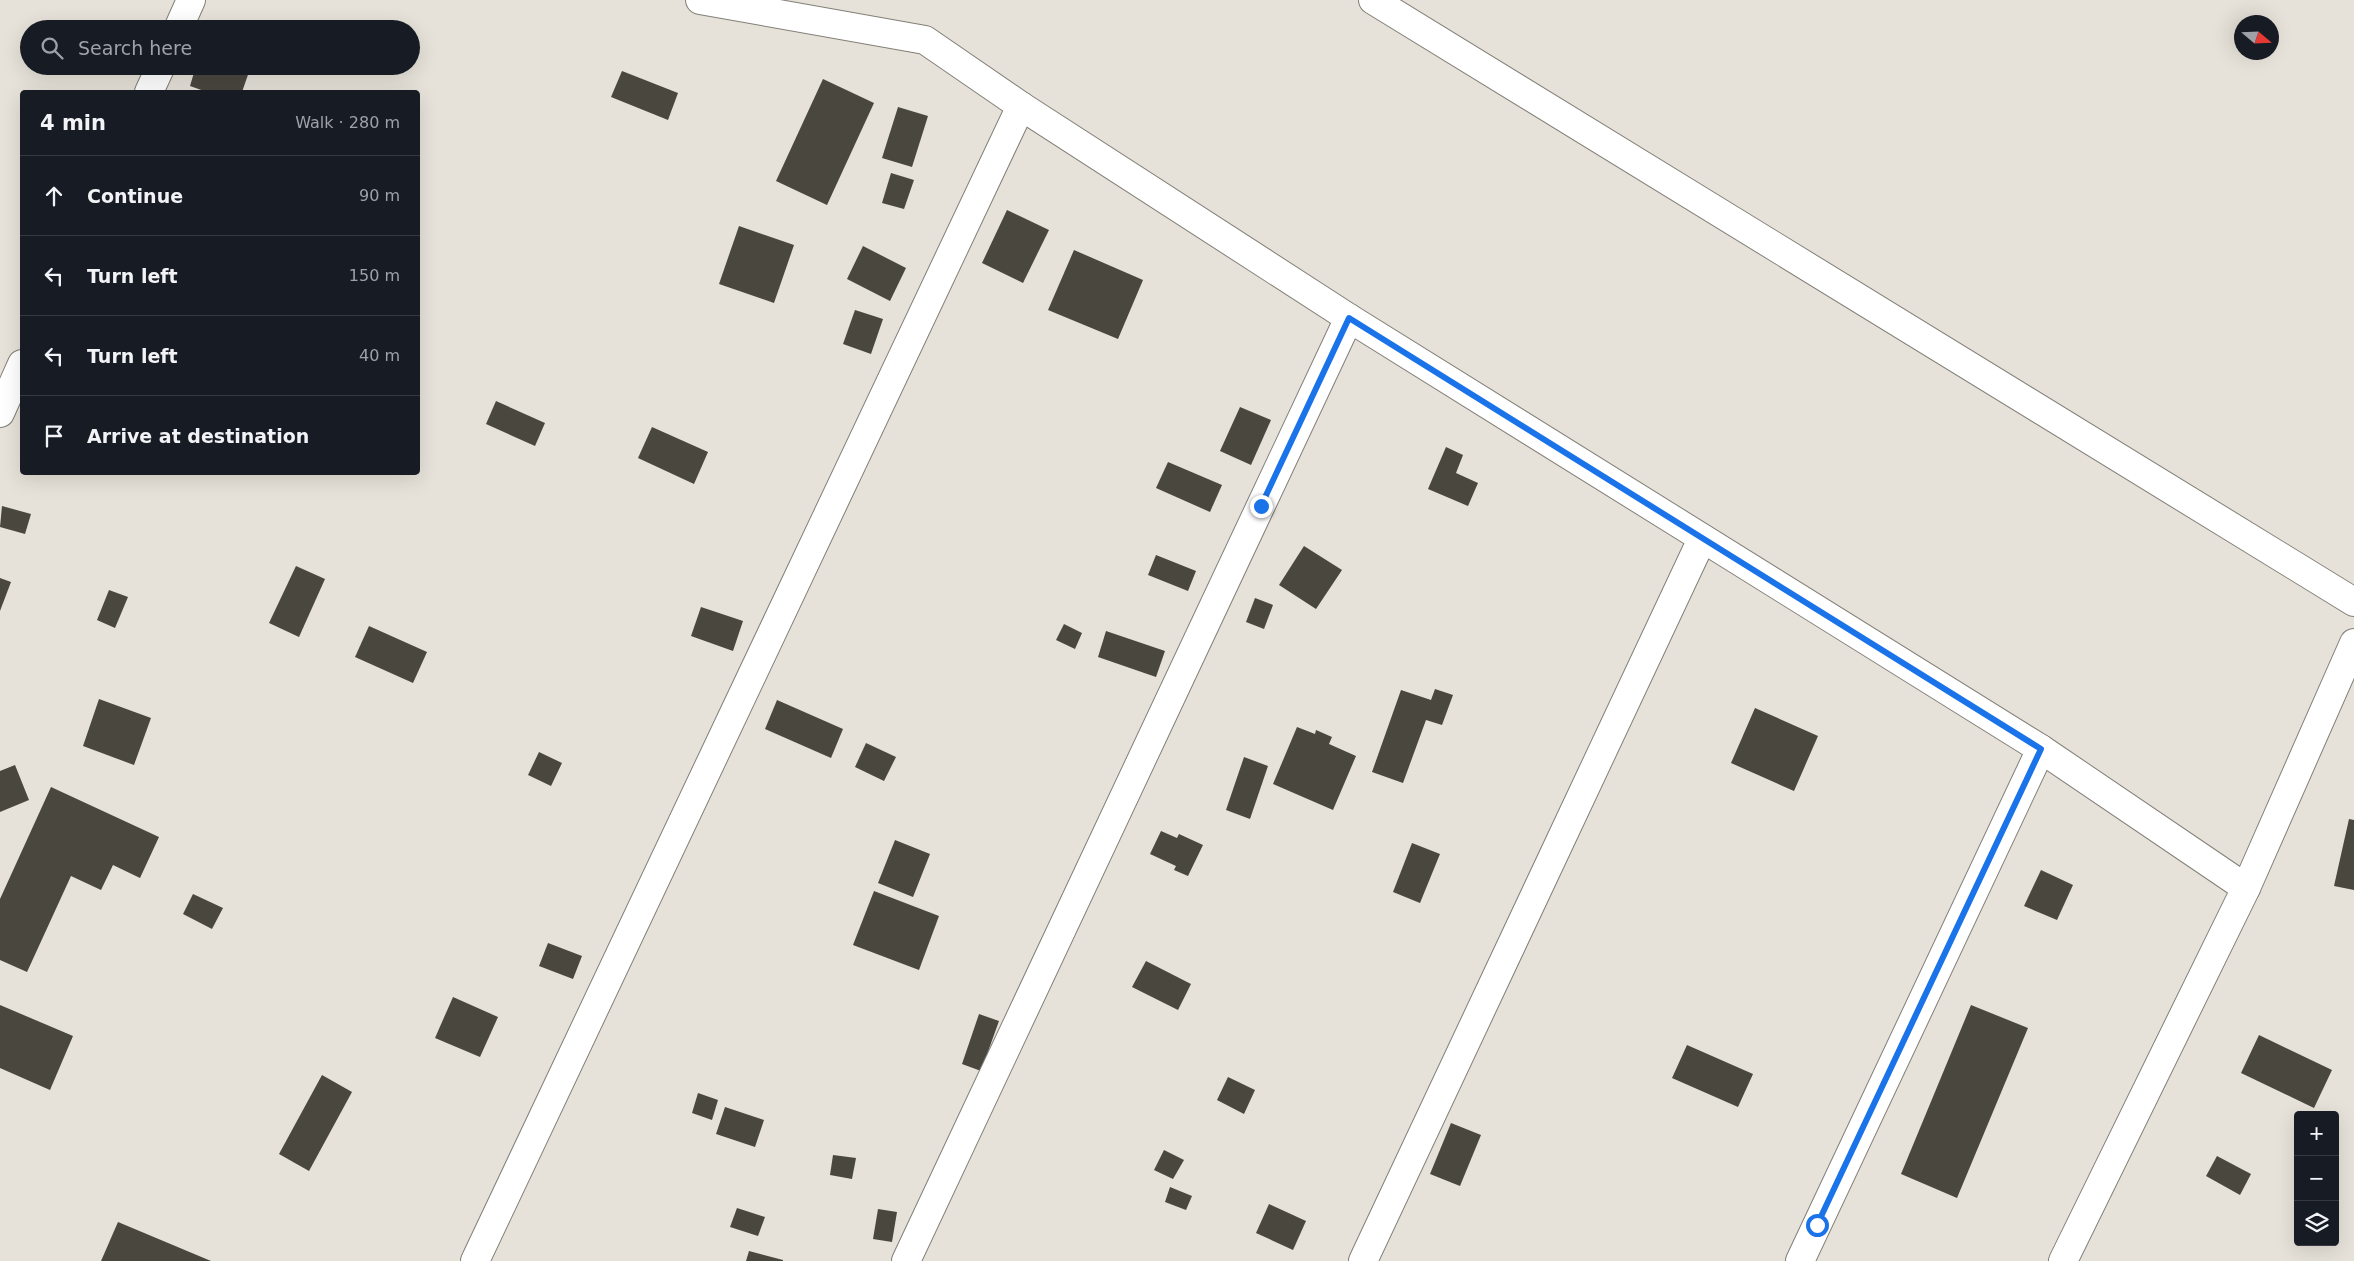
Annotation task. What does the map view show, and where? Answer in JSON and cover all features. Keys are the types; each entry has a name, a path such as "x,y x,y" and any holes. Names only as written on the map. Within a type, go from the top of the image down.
{"street":[{"path":"182,20 190,0"},
{"path":"700,0 925,40 1021,106 1349,318 2041,749 2246,888"},
{"path":"1373,0 2354,602"},
{"path":"150,90 156,75"},
{"path":"475,1261 1021,106"},
{"path":"906,1261 1349,318"},
{"path":"0,413 20,368"},
{"path":"1362,1261 1702,539"},
{"path":"2063,1261 2246,888 2354,643"},
{"path":"1800,1261 2041,749"}],"building":[{"path":"622,71 678,93 668,120 611,97"},
{"path":"193,75 248,75 243,90 201,90 190,86"},
{"path":"823,79 874,103 827,205 776,181"},
{"path":"898,107 928,116 912,167 882,158"},
{"path":"891,173 914,180 904,209 882,203"},
{"path":"1007,210 1049,230 1023,283 982,263"},
{"path":"739,226 794,245 774,303 719,284"},
{"path":"863,246 906,268 890,301 847,279"},
{"path":"1074,250 1143,280 1118,339 1048,310"},
{"path":"855,310 883,319 871,354 843,344"},
{"path":"496,401 545,423 535,446 486,424"},
{"path":"1240,407 1271,420 1251,465 1220,451"},
{"path":"652,427 708,452 694,484 638,458"},
{"path":"1446,447 1463,455 1456,473 1478,483 1468,506 1428,489"},
{"path":"1168,462 1222,485 1210,512 1156,488"},
{"path":"2,506 31,514 25,534 0,527"},
{"path":"1304,546 1342,570 1316,609 1279,585"},
{"path":"1156,555 1196,571 1188,591 1148,575"},
{"path":"296,566 325,579 299,637 269,623"},
{"path":"0,578 11,582 0,611"},
{"path":"109,590 128,597 115,628 97,620"},
{"path":"1255,598 1273,605 1264,629 1246,622"},
{"path":"701,607 743,621 733,651 691,636"},
{"path":"1064,624 1082,633 1075,649 1056,640"},
{"path":"369,626 427,652 413,683 355,657"},
{"path":"1106,631 1165,651 1156,677 1098,657"},
{"path":"1435,689 1453,695 1442,725 1426,720 1403,783 1372,772 1401,690 1431,700"},
{"path":"99,699 151,718 134,765 83,746"},
{"path":"777,700 843,729 831,758 765,729"},
{"path":"1755,708 1818,736 1794,791 1731,763"},
{"path":"1297,727 1315,734 1316,730 1332,737 1329,744 1356,756 1333,810 1273,784"},
{"path":"866,743 896,757 884,781 855,767"},
{"path":"539,752 562,763 551,786 528,775"},
{"path":"1244,757 1268,766 1250,819 1226,810"},
{"path":"15,765 29,800 0,812 0,771"},
{"path":"51,787 159,837 140,878 113,865 101,890 71,876 27,972 0,960 0,899"},
{"path":"2349,819 2354,820 2354,890 2334,886"},
{"path":"1161,831 1177,838 1179,834 1203,845 1188,876 1174,870 1176,866 1150,854"},
{"path":"895,840 930,854 913,897 878,883"},
{"path":"1412,843 1440,854 1420,903 1393,892"},
{"path":"2041,870 2073,885 2057,920 2024,906"},
{"path":"874,891 939,916 919,970 853,945"},
{"path":"193,894 223,908 212,929 183,914"},
{"path":"548,943 582,956 573,979 539,966"},
{"path":"1146,961 1191,984 1178,1010 1132,987"},
{"path":"453,997 498,1017 480,1057 435,1038"},
{"path":"0,1005 73,1036 50,1090 0,1068"},
{"path":"1971,1005 2028,1028 1957,1198 1901,1174"},
{"path":"979,1014 999,1021 981,1071 962,1064"},
{"path":"2259,1035 2332,1070 2314,1108 2241,1073"},
{"path":"1687,1045 1753,1074 1738,1107 1672,1078"},
{"path":"322,1075 352,1092 309,1171 279,1154"},
{"path":"1228,1077 1255,1090 1244,1114 1217,1100"},
{"path":"698,1093 718,1100 712,1120 692,1113"},
{"path":"725,1107 764,1120 755,1147 716,1134"},
{"path":"1451,1123 1481,1135 1460,1186 1430,1174"},
{"path":"1164,1150 1184,1160 1173,1179 1154,1170"},
{"path":"833,1155 856,1158 852,1179 830,1175"},
{"path":"2217,1156 2251,1174 2240,1195 2206,1176"},
{"path":"1170,1187 1192,1196 1186,1210 1165,1202"},
{"path":"1269,1204 1306,1221 1293,1250 1256,1233"},
{"path":"737,1208 765,1217 758,1236 730,1227"},
{"path":"878,1209 897,1212 892,1242 873,1239"},
{"path":"118,1222 211,1261 101,1261"},
{"path":"749,1251 783,1260 783,1261 746,1261"}],"route":[{"path":"1261,506 1349,318 2041,749 1817,1225"}]}
